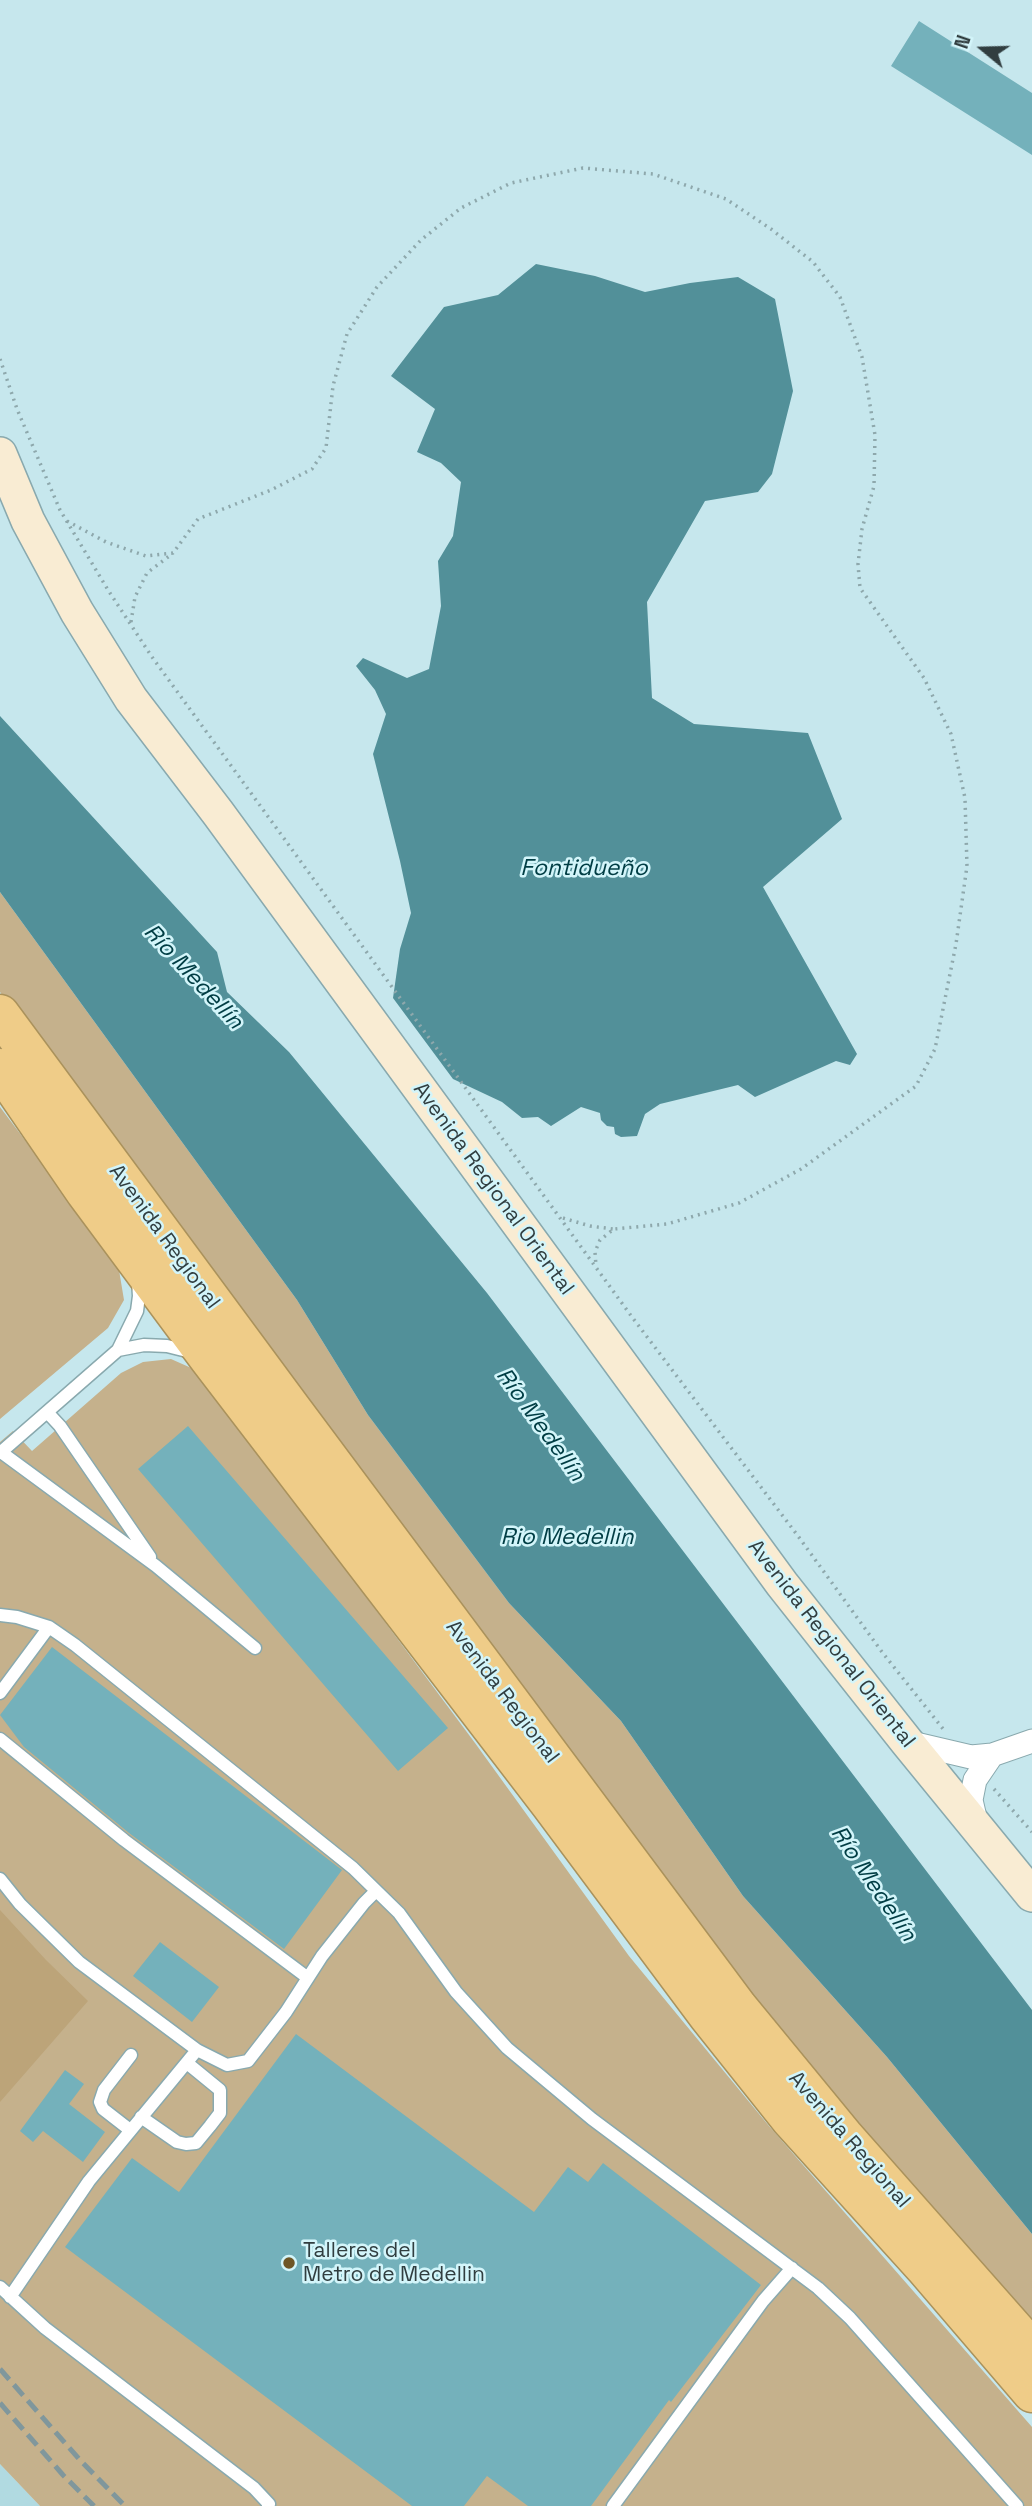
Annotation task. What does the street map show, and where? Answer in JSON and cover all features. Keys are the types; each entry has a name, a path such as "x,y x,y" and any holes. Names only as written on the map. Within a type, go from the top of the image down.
{"highway":[{"name":"Avenida Regional","path":"0,1014 738,2007 844,2136 1032,2349"},
{"name":"Avenida Regional","path":"0,1068 85,1192 209,1359 550,1804 725,2038 790,2119 924,2267 1032,2393"}],"main road":[{"name":"Avenida Regional Oriental","path":"0,454 28,521 77,612 131,699 234,835 782,1584 906,1742 1032,1895"}],"street":[{"path":"978,1829 971,1800 975,1780 986,1764 1032,1741"},
{"path":"906,1742 964,1755 986,1764"}],"lane":[{"path":"136,1260 139,1296 136,1311 118,1350 1,1453 156,1566 256,1648"},
{"path":"118,1350 144,1345 167,1346 209,1359"},
{"path":"47,1412 60,1426 156,1566"},
{"path":"0,1615 17,1617 49,1627 75,1645 353,1867 399,1913 456,1992 507,2048 592,2119 818,2288 850,2318 1017,2506"},
{"path":"0,1693 49,1627"},
{"path":"0,1739 124,1840 307,1978"},
{"path":"0,1879 20,1904 79,1962 197,2050 227,2065 248,2061 286,2012 307,1978 376,1891"},
{"path":"10,2297 89,2181 197,2050"},
{"path":"130,2130 103,2109 100,2102 104,2090 131,2055"},
{"path":"141,2117 177,2142 196,2143 203,2135 220,2113 220,2090 187,2063"},
{"path":"613,2506 763,2301 792,2268"},
{"path":"0,2287 45,2328 254,2488 270,2505"}],"path":[{"path":"130,624 135,597 147,573 173,553 198,519 271,490 312,469 326,448 333,386 347,334 377,287 421,240 461,208 511,183 583,168 653,174 726,200 771,229 813,262 841,297 862,357 874,435 874,486 862,529 858,564 860,588 901,644 935,700 951,734 965,798 967,866 956,944 935,1049 916,1086 801,1169 739,1203 667,1224 614,1229 590,1226 561,1217"},
{"path":"0,359 17,409 67,521 130,624 297,858 596,1266 882,1652 964,1755"},
{"path":"67,521 106,542 146,556 173,553"},
{"path":"596,1266 594,1252 600,1240 614,1229"},
{"path":"986,1764 1032,1832"}],"shaded area":[{"path":"0,892 297,1300 368,1415 509,1603 621,1721 743,1896 887,2057 1032,2234 1032,2332 817,2081 0,992"},
{"path":"0,1107 118,1264 124,1300 108,1328 0,1419"},
{"path":"171,1359 198,1371 475,1743 629,1956 769,2126 1032,2427 1032,2506 40,2506 0,2464 0,1442 13,1431 32,1451 121,1373 143,1362"},
{"path":"0,1910 88,2001 0,2102"},
{"path":"0,2464 40,2506 0,2506"}],"water":[{"name":"Fontidueño","path":"536,264 595,276 645,292 738,277 775,299 793,391 772,474 758,492 705,501 647,602 652,698 694,724 808,733 842,819 763,887 857,1054 850,1065 836,1061 755,1097 738,1085 660,1104 645,1114 637,1136 621,1137 615,1134 614,1127 607,1126 601,1120 600,1113 581,1107 551,1126 538,1117 522,1118 502,1102 453,1079 393,998 400,949 411,913 373,754 386,714 375,690 356,666 363,658 407,678 429,669 441,606 438,561 453,536 461,482 441,463 417,452 435,409 391,376 444,307 498,295"},
{"name":"Rio Medellin","path":"0,716 217,952 227,992 289,1052 487,1293 1032,2010 1032,2234 887,2057 743,1896 621,1721 509,1603 368,1415 297,1300 0,892"}],"building":[{"path":"919,21 1032,93 1032,155 891,66"},
{"path":"188,1426 448,1728 398,1771 138,1469"},
{"path":"52,1647 342,1870 284,1949 129,1833 24,1747 0,1715"},
{"path":"160,1942 219,1987 192,2022 133,1976"},
{"name":"Talleres del Metro de Medellin","path":"296,2034 534,2212 568,2167 588,2182 603,2163 761,2285 671,2402 669,2400 591,2506 528,2506 487,2476 464,2506 412,2506 65,2247 132,2158 179,2192"},
{"path":"65,2070 84,2084 69,2104 105,2132 83,2162 43,2131 33,2142 20,2131"}],"railway":[{"path":"0,2369 80,2460 125,2506"},
{"path":"0,2403 94,2506"}],"place":[{"name":"Talleres del Metro de Medellin","path":"289,2263"}],"water label":[{"name":"Río Medellín","path":"193,977"},
{"name":"Río Medellín","path":"540,1425"},
{"name":"Río Medellín","path":"873,1884"}]}
